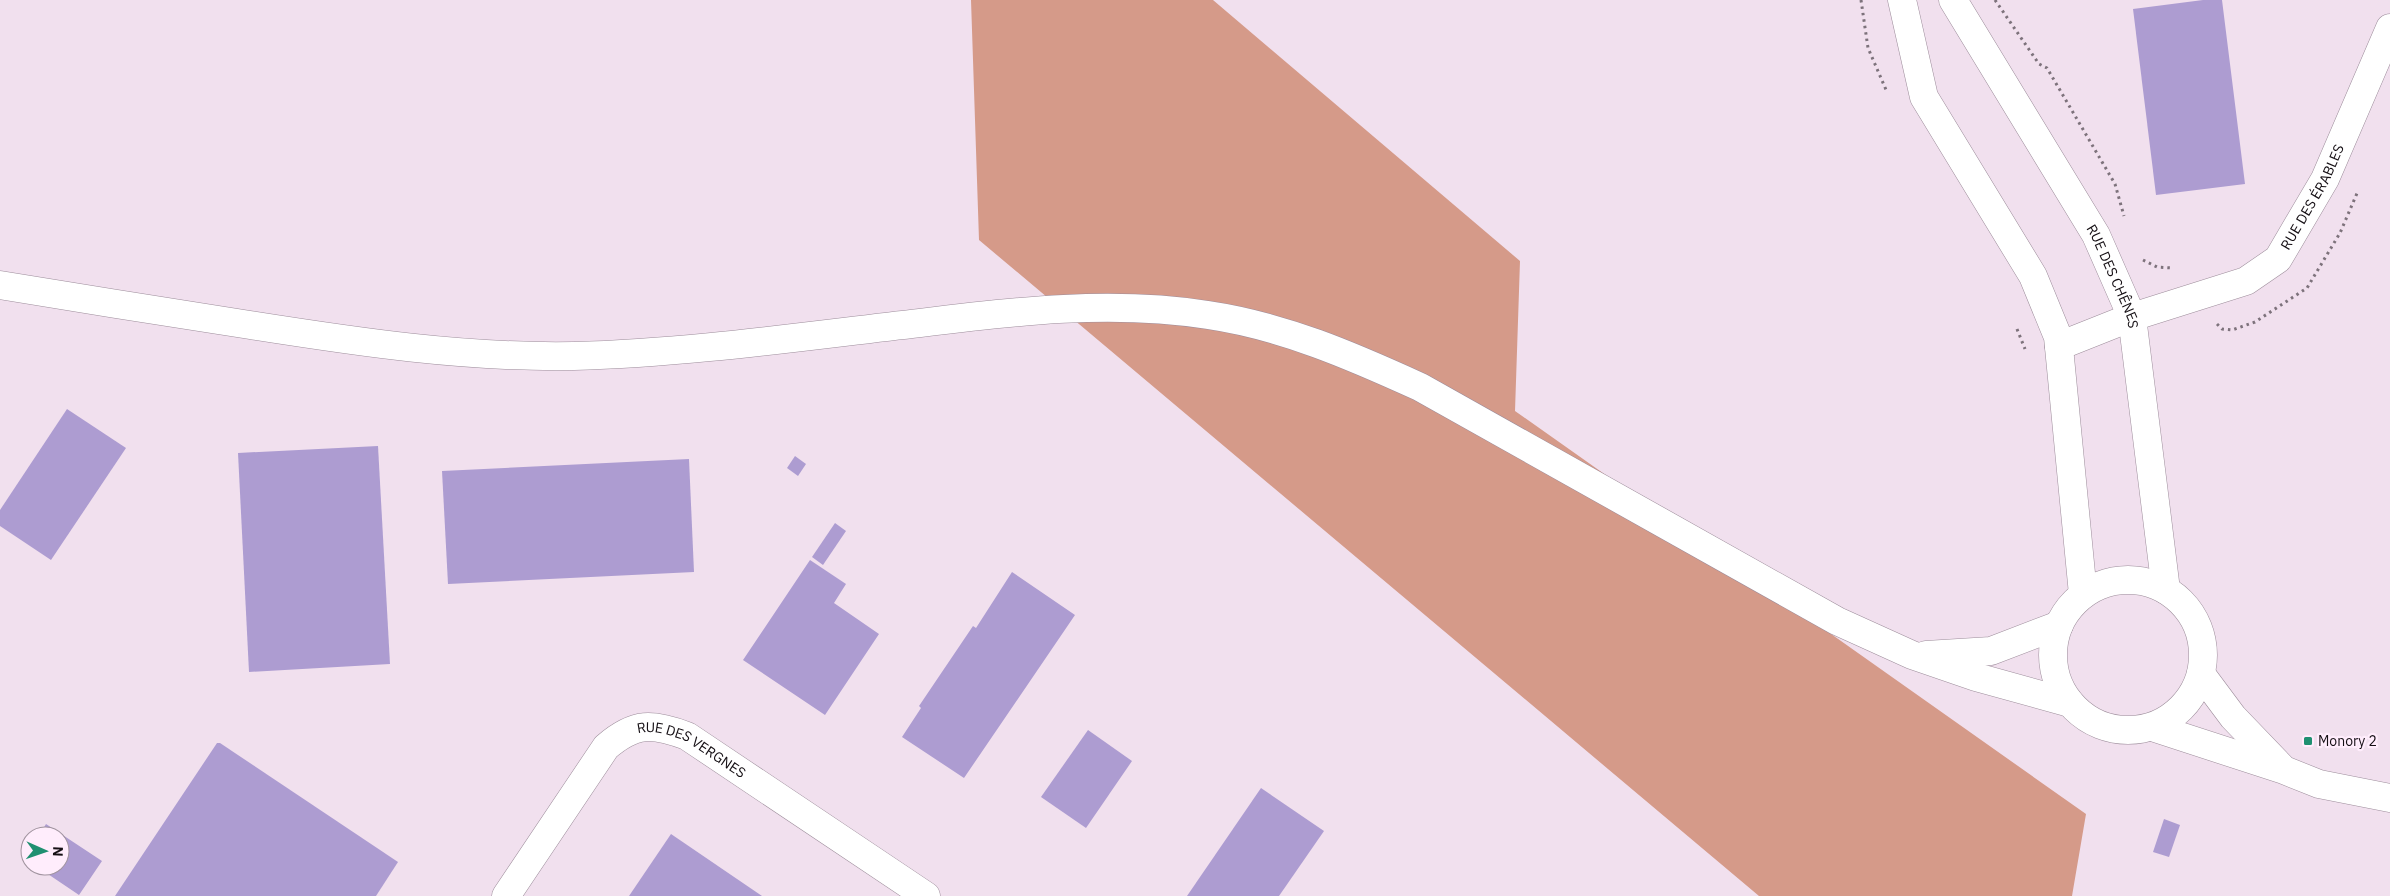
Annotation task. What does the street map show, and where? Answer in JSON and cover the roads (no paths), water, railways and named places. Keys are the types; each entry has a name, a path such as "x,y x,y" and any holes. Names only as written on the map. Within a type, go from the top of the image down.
{"street":[{"path":"1902,0 1924,97 2033,276 2058,336 2083,594"},
{"name":"RUE DES CHÊNES","path":"1953,0 2096,235 2132,317 2166,590"},
{"name":"RUE DES ÉRABLES","path":"2059,346 2132,317 2246,281 2278,259 2325,179 2390,28"},
{"path":"0,285 365,344 469,355 573,356 688,350 975,316 1086,308 1156,308 1211,315 1279,330 1349,355 1420,387 1837,621 1912,655 1976,677 2070,703"},
{"path":"2124,580 2146,582 2166,590 2185,605 2198,626 2203,649 2201,674 2191,697 2174,715 2152,727 2129,731 2107,728 2086,718 2070,703 2059,686 2054,665 2053,645 2059,625 2069,608 2083,594 2103,584 2124,580"},
{"path":"1912,655 1990,652 2059,625"},
{"path":"2201,674 2233,717 2284,770"},
{"name":"RUE DES VERGNES","path":"506,896 606,747 623,732 645,727 666,728 687,736 926,896"},
{"path":"2152,727 2284,770 2319,784 2390,798"}],"place":[{"name":"Monory 2","path":"2308,741"}]}
